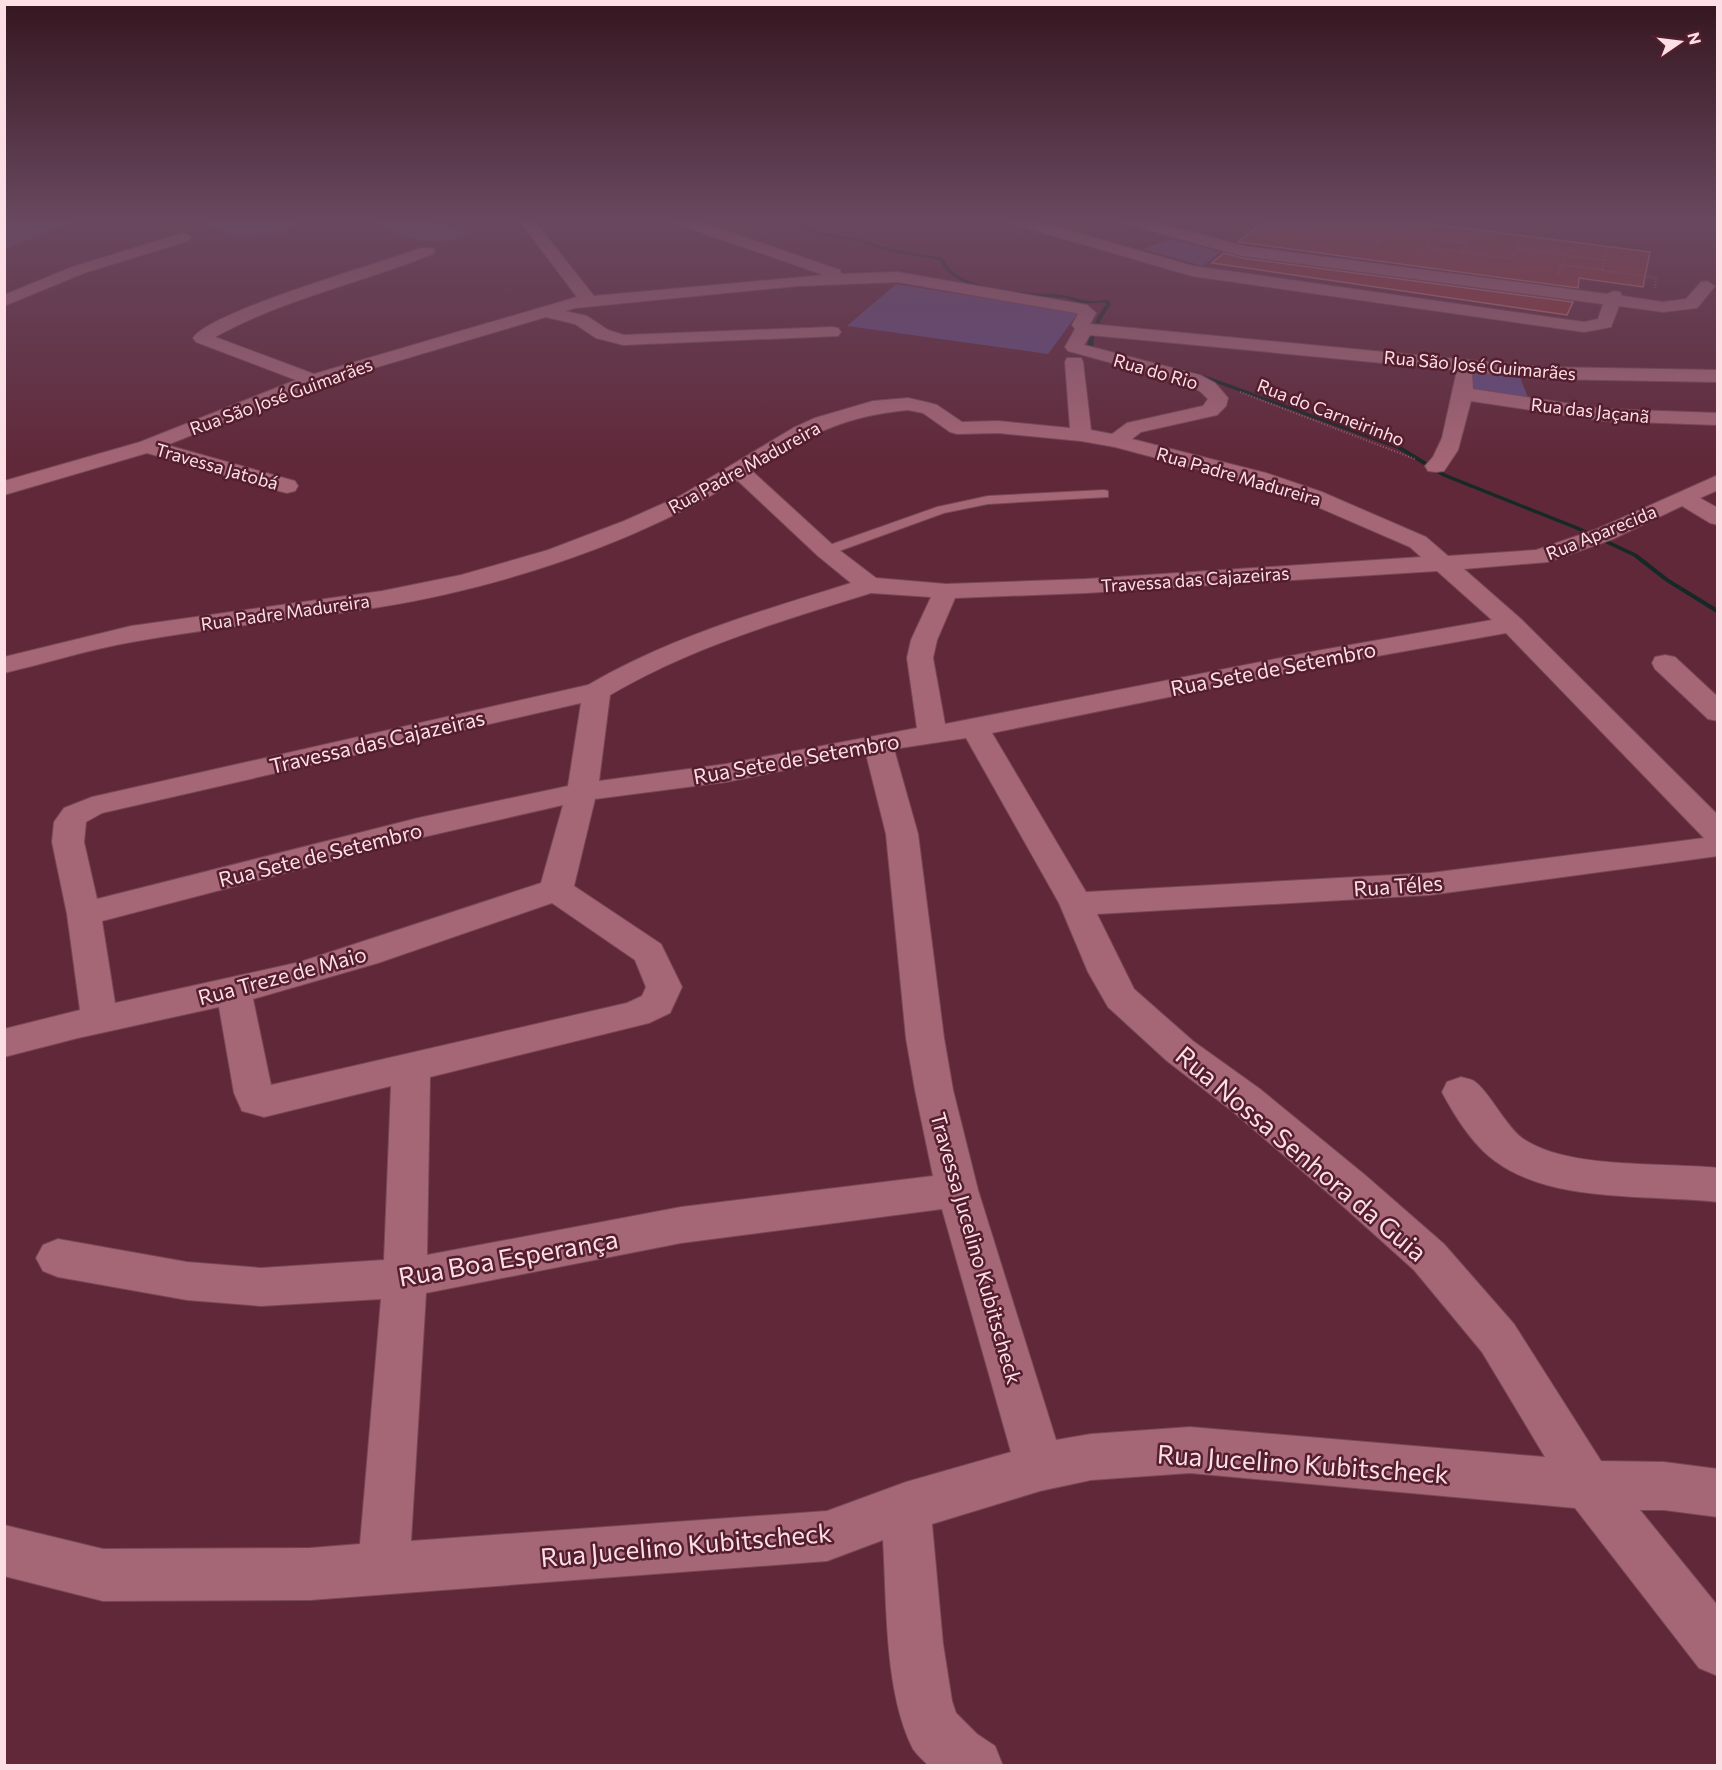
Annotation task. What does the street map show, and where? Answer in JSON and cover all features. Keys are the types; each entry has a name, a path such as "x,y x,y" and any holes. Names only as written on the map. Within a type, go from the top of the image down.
{"street":[{"path":"281,302 239,318 202,338 313,380"},
{"name":"Rua São José Guimarães","path":"4,488 147,446 313,380 584,302"},
{"name":"Rua São José Guimarães","path":"1042,302 1078,308 1087,313 1081,325 1093,330 1288,346 1543,373 1718,376"},
{"path":"1405,302 1584,327 1605,323 1613,302"},
{"path":"1635,302 1680,307 1695,302"},
{"path":"548,312 582,320 602,334 623,340 832,332"},
{"name":"Rua do Rio","path":"1093,330 1075,343 1074,347 1186,376 1208,386 1216,395"},
{"path":"1074,362 1081,435"},
{"path":"1436,466 1447,455 1464,394 1463,365"},
{"name":"Rua das Jaçanã","path":"1464,394 1604,415 1718,419"},
{"path":"1116,441 1134,427 1210,411 1216,406 1216,395"},
{"name":"Rua Padre Madureira","path":"4,664 131,634 372,600 465,581 556,555 632,526 688,501 800,432 822,422 893,404 908,404 930,409 948,423 961,429 998,427 1081,435 1116,441 1258,478 1314,497 1418,542 1512,624 1718,834"},
{"name":"Travessa Jatobá","path":"147,446 286,486"},
{"path":"738,469 826,551 870,585"},
{"name":"Rua Aparecida","path":"1443,562 1539,557 1596,537 1718,481"},
{"path":"1683,497 1718,518"},
{"name":"Travessa das Cajazeiras","path":"99,1018 84,914 68,842 70,822 75,815 92,806 597,691 670,652 870,585 946,591 1086,586 1443,562"},
{"path":"933,735 920,658 932,620 946,591"},
{"name":"Rua Sete de Setembro","path":"84,914 418,828 582,792 726,773 878,743 975,728 1316,659 1512,624"},
{"path":"1665,663 1718,713"},
{"path":"234,991 253,1094 256,1100 264,1102 636,1014 657,1004 664,987 649,953 556,890 582,792 597,691"},
{"name":"Rua Nossa Senhora da Guia","path":"975,728 1076,903 1106,972 1121,998 1180,1051 1246,1100 1350,1187 1429,1257 1473,1306 1516,1364 1588,1485 1718,1649"},
{"name":"Travessa Jucelino Kubitscheck","path":"878,743 902,834 925,1038 934,1090 957,1190 1040,1467"},
{"name":"Rua Téles","path":"1076,903 1155,901 1430,884 1718,846"},
{"name":"Rua Treze de Maio","path":"4,1043 99,1018 234,991 302,974 556,890"},
{"path":"384,1569 405,1278 411,1066"},
{"path":"1461,1092 1507,1148 1522,1159 1538,1165 1580,1173 1718,1185"},
{"name":"Rua Boa Esperança","path":"58,1258 187,1281 261,1287 405,1278 681,1225 957,1190"},
{"name":"Rua Jucelino Kubitscheck","path":"4,1550 103,1575 310,1574 827,1536 906,1507 1040,1467 1091,1457 1190,1450 1588,1485 1664,1486 1718,1493"},
{"path":"906,1507 916,1644 924,1701 934,1731 957,1754 975,1766"}],"lane":[{"path":"826,551 941,510 988,500 1104,494"}],"path":[{"name":"Rua do Carneirinho","path":"1216,395 1242,392 1436,466"}],"shaded area":[{"path":"875,302 1006,302 1078,313 1048,354 847,326"},
{"path":"1470,369 1519,375 1530,402 1470,393"}],"building":[{"path":"1476,302 1573,302 1567,315"}],"waterway":[{"path":"1082,302 1098,302"},
{"path":"1098,351 1090,348 1090,342 1109,304 1107,302"},
{"path":"1161,366 1196,374 1400,448 1444,475 1577,528 1635,555 1667,580 1718,612"}]}
